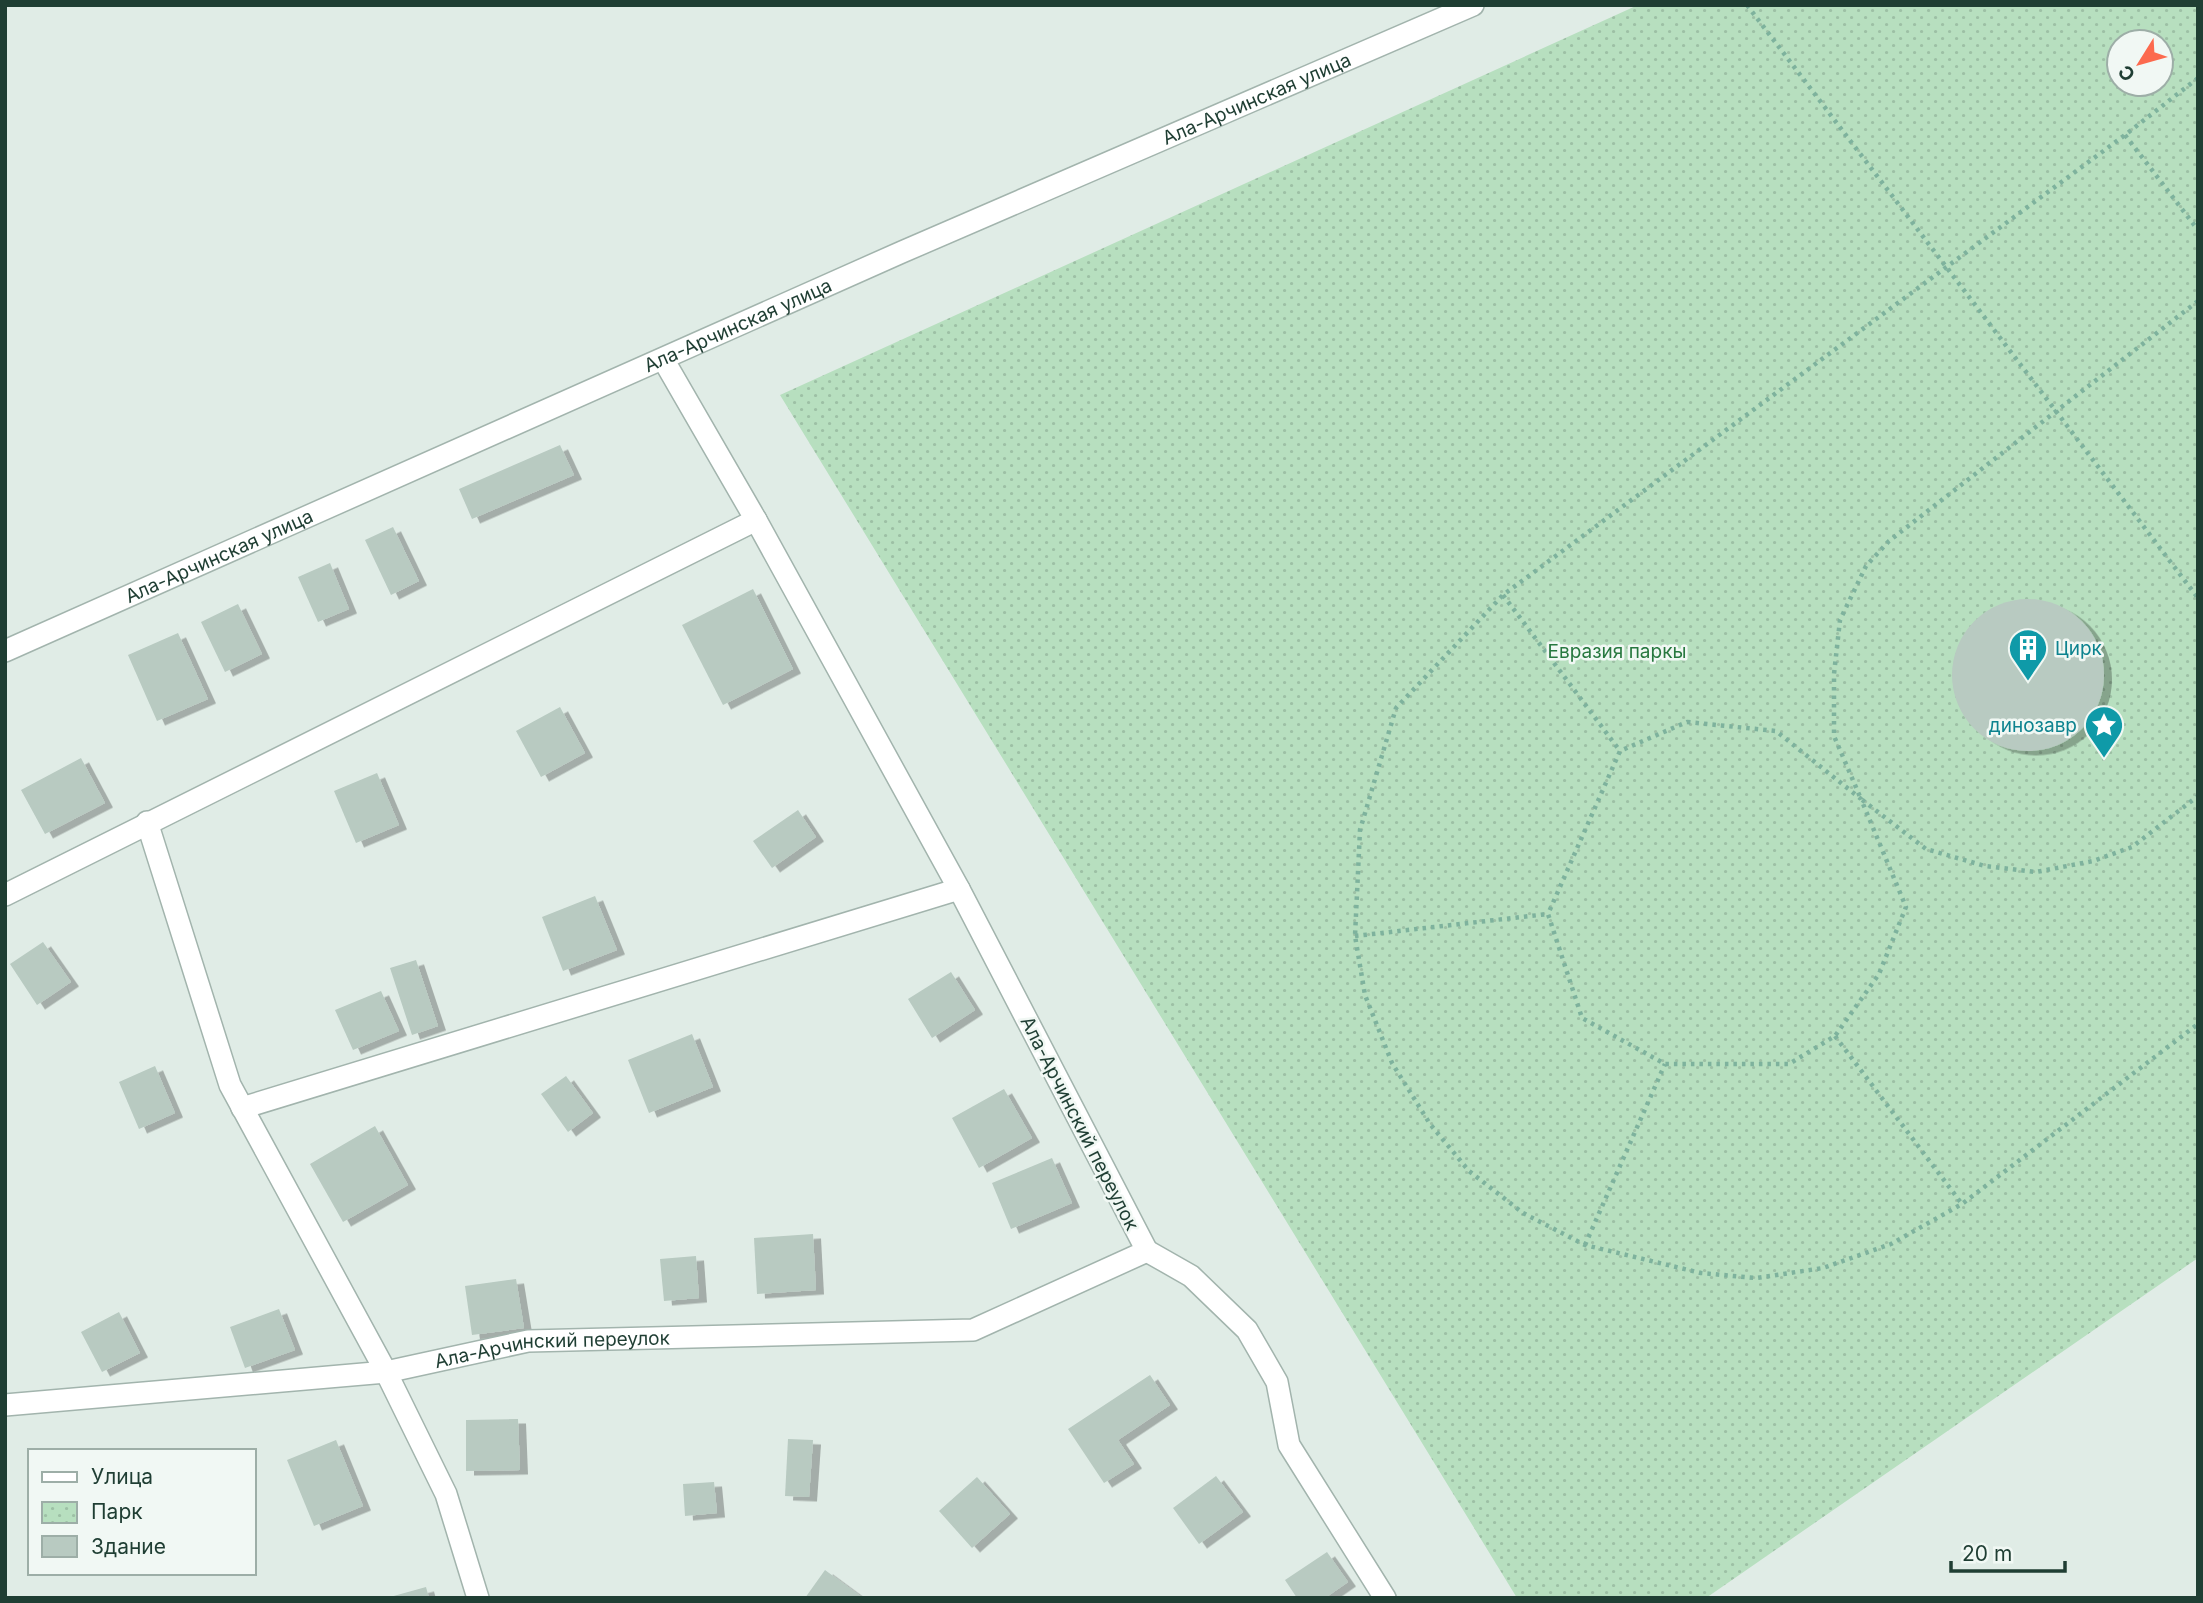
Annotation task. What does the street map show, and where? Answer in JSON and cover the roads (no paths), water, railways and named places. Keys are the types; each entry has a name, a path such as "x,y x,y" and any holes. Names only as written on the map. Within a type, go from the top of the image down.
{"street":[{"name":"Ала-Арчинская улица","path":"5,650 902,252 1472,5"},
{"name":"Ала-Арчинский переулок","path":"5,1405 386,1372 528,1341 973,1330 1147,1251 959,888 756,520 663,359"},
{"path":"5,895 756,520"},
{"path":"147,822 230,1085 386,1372 446,1494 478,1598"},
{"path":"243,1108 959,888"},
{"path":"1147,1251 1191,1276 1247,1330 1277,1382 1289,1446 1385,1598"}],"place":[{"name":"Цирк","path":"2028,682"},
{"name":"динозавр","path":"2104,759"}],"park label":[{"name":"Евразия паркы","path":"1617,651"}]}
